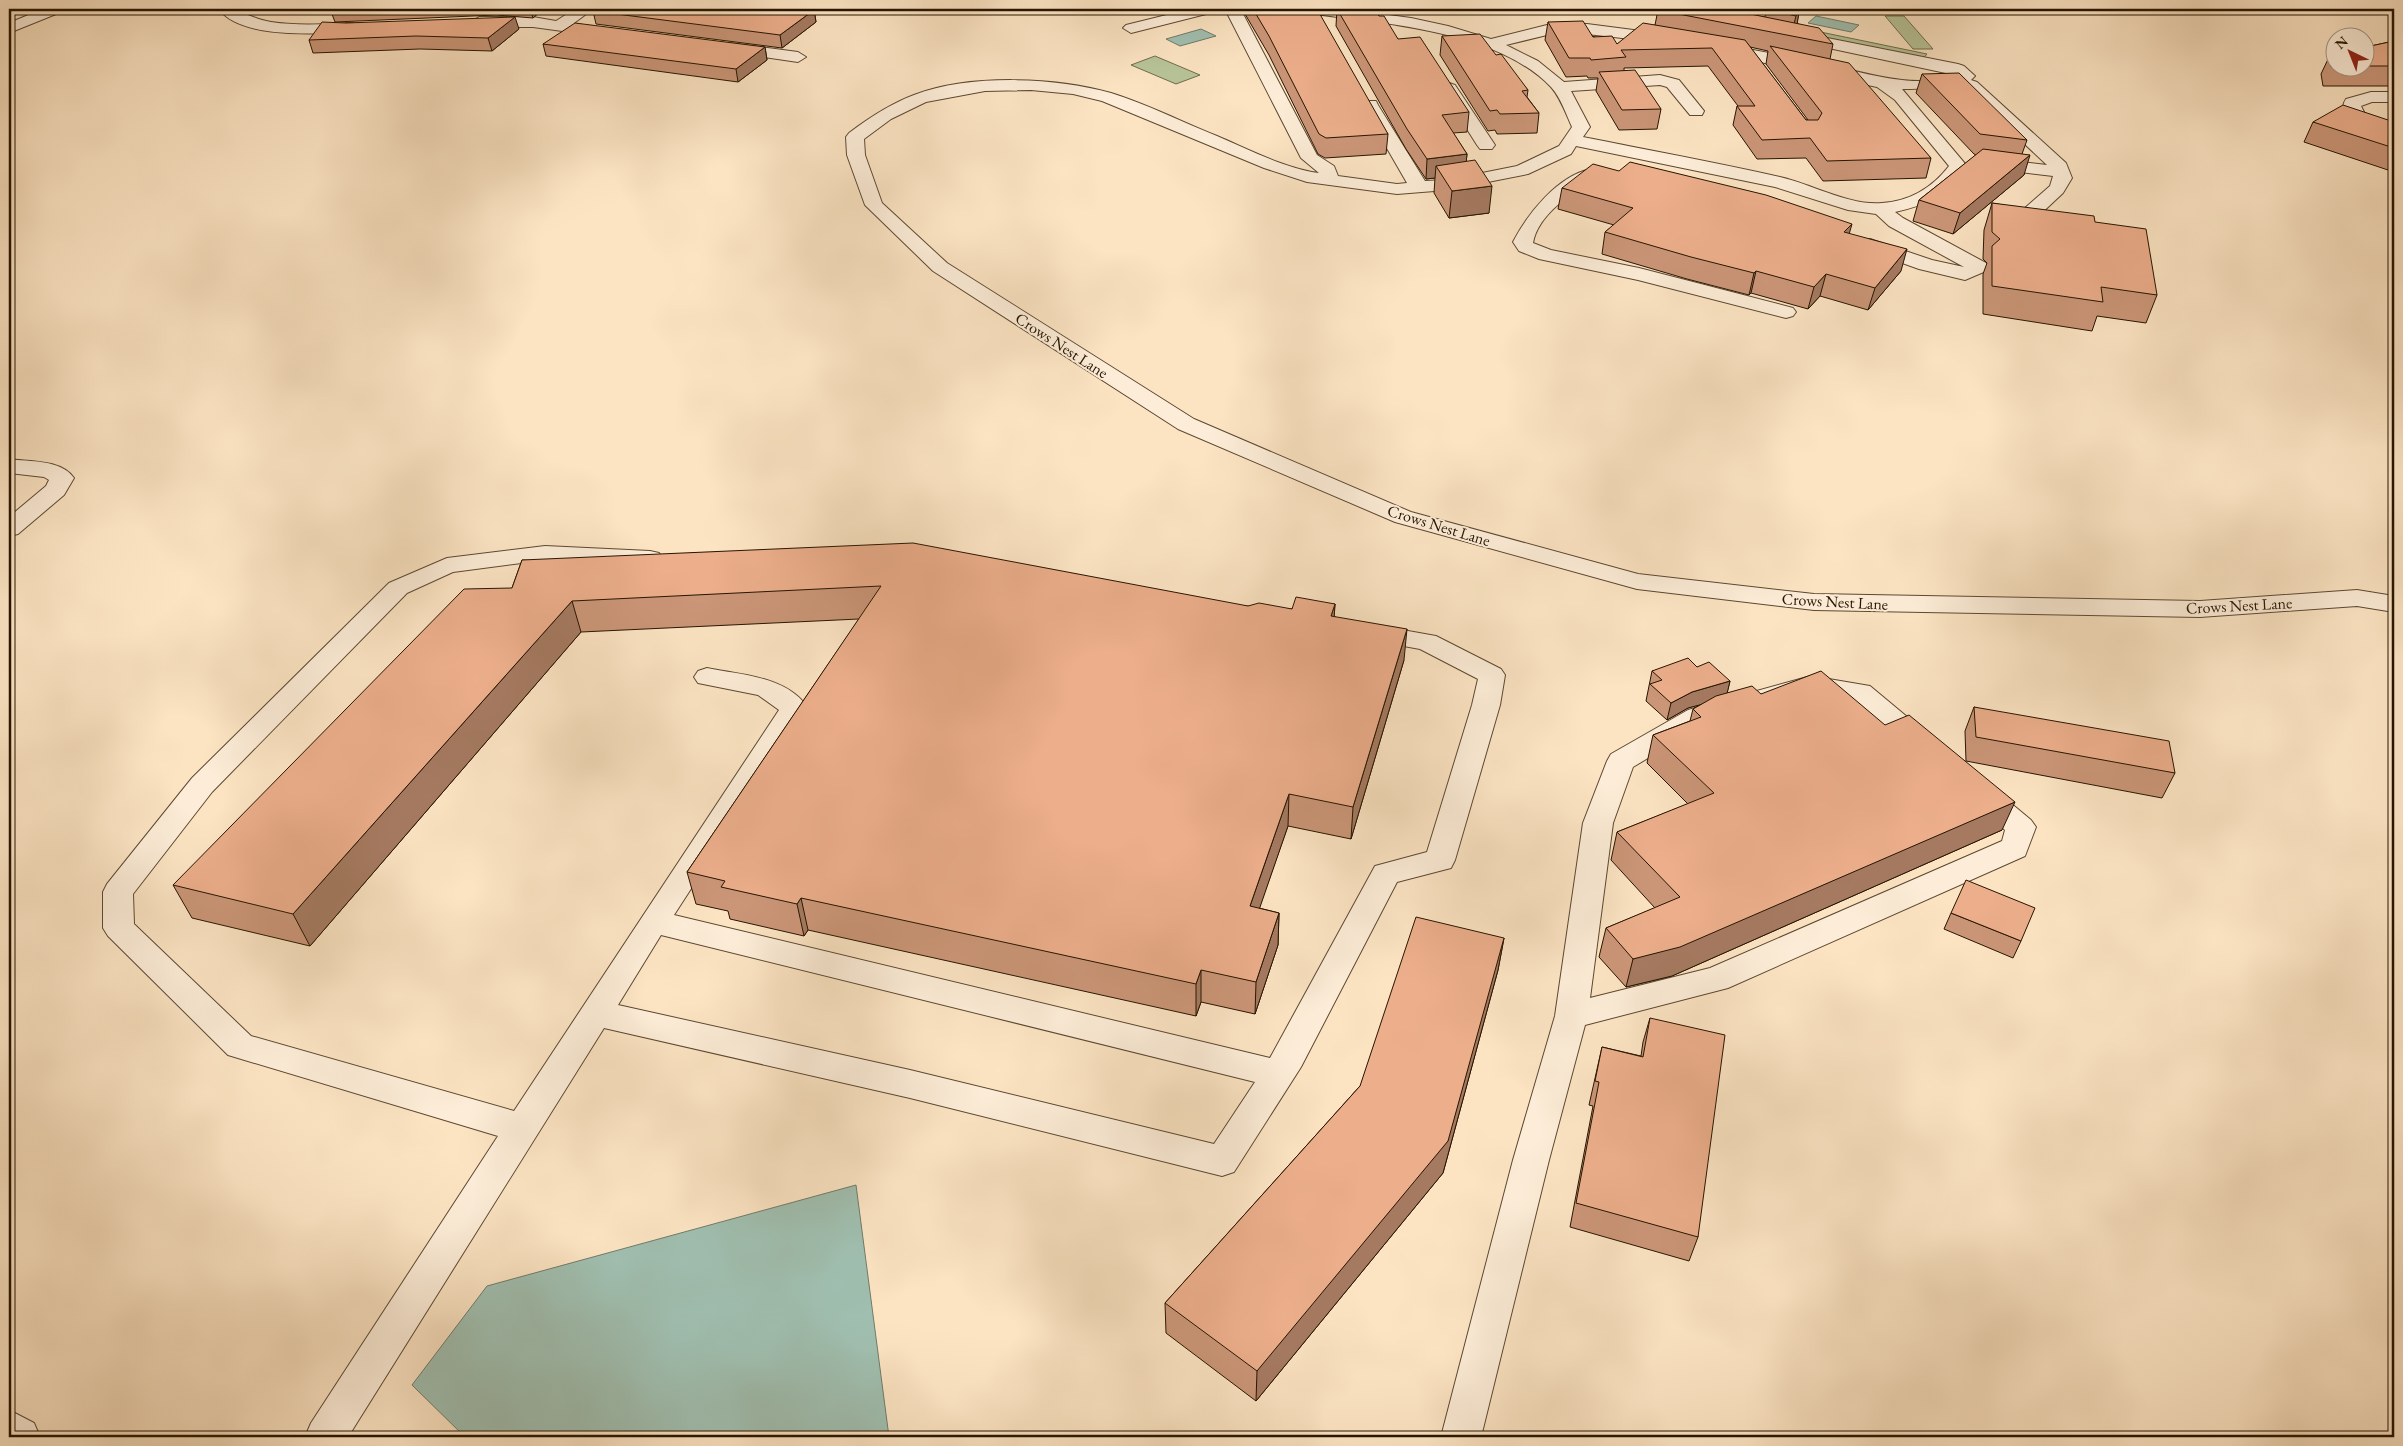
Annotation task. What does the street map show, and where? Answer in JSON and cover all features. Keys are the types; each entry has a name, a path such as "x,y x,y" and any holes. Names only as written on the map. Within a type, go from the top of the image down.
{"street":[{"path":"9,28 56,9"},
{"path":"227,9 235,16 264,25 301,28 373,27"},
{"path":"559,26 585,9"},
{"path":"1130,28 1208,9"},
{"path":"1237,9 1234,11 1310,158 1328,170 1329,180"},
{"path":"1322,15 1415,31 1470,37 1516,54 1559,87 1581,127 1572,140 1779,182 1855,206 1881,209 1914,202 1942,187 1958,166 1901,96 1882,83"},
{"path":"459,23 533,22 588,30"},
{"path":"1490,44 1547,30 1587,29 1659,36 1685,41"},
{"path":"1784,34 1958,69 1966,76 1958,81"},
{"path":"1703,45 1821,68 1882,83 1912,85 1958,81 1971,85 2060,168 2063,178 2057,189 2024,219"},
{"path":"712,46 798,57"},
{"path":"1747,53 1763,72"},
{"path":"1439,72 1486,145"},
{"path":"1559,87 1660,80 1673,83 1696,111"},
{"name":"Crows Nest Lane","path":"1572,140 1565,150 1522,170 1461,182 1353,191 1329,180 1313,178 1253,157 1107,97 1072,89 1031,85 985,86 920,98 884,115 855,137 856,155 874,205 940,266 1186,424 1403,517 1637,581 1814,602 2200,609 2357,598 2394,604"},
{"path":"1362,91 1419,187"},
{"path":"2394,98 2359,100 2352,104 2351,110 2356,117 2369,124 2394,133"},
{"path":"1128,125 1126,121 1146,113"},
{"path":"1619,149 1605,170 1541,210 1527,233 1524,242 1526,247 1546,255 1639,274 1786,312"},
{"path":"1216,161 1253,157"},
{"path":"1253,157 1245,169 1250,173 1353,191 1367,201 1455,192 1464,188 1461,182"},
{"path":"1951,158 2038,171 2061,172"},
{"path":"1852,239 1926,265 1965,274 1979,267 1896,222 1881,209"},
{"path":"9,466 50,471 62,478 56,490 9,529"},
{"path":"522,1128 240,1046 119,928 118,892 202,785 398,588 447,565 545,553 681,559"},
{"path":"596,1013 823,1062 1045,1115 1222,1162 1279,1074 1386,874 1440,860 1486,705 1492,675 1427,642 1341,627"},
{"path":"325,1437 654,922 794,708 766,688 707,677"},
{"path":"1461,1437 1531,1160 1571,1016 1598,823 1621,761 1698,716 1811,685 1860,692 2021,827 2015,848 1717,979 1571,1016"},
{"path":"654,922 1279,1074"},
{"path":"9,1429 20,1437"}],"green space":[{"path":"1832,9 1896,9 1899,12 1835,12"},
{"path":"1743,16 1927,54 1922,60 1737,21"},
{"path":"1885,16 1904,16 1933,49 1913,49"},
{"path":"1155,56 1200,75 1176,84 1131,65"}],"shaded area":[{"path":"1816,16 1859,25 1851,32 1808,23"},
{"path":"1201,29 1216,36 1180,46 1166,39"},
{"path":"856,1185 889,1437 465,1437 412,1385 487,1286"}],"building":[{"path":"597,9 814,10 780,35 593,11"},
{"path":"1253,9 1291,9 1292,11 1317,9 1388,134 1326,138 1319,134 1269,36"},
{"path":"1337,9 1374,9 1379,16 1384,16 1398,39 1420,37 1469,112 1442,115 1467,154 1427,159 1407,129"},
{"path":"1726,9 1819,28 1833,44 1658,10"},
{"path":"1766,9 1796,9 1799,12 1796,16"},
{"path":"515,17 488,38 416,36 309,40 322,22 346,23"},
{"path":"1583,21 1593,37 1612,36 1617,44 1643,23 1745,40 1806,120 1818,120 1822,113 1770,46 1849,63 1931,158 1827,161 1810,138 1762,140 1737,106 1755,106 1712,48 1621,50 1626,57 1591,60 1590,58 1569,58 1548,22"},
{"path":"575,23 765,47 736,69 543,44"},
{"path":"1480,34 1496,55 1501,54 1528,90 1522,91 1539,113 1500,114 1497,110 1490,111 1442,36"},
{"path":"2394,41 2394,66 2376,66 2376,45"},
{"path":"1635,70 1661,109 1622,110 1599,72"},
{"path":"1959,73 2027,140 1980,134 1922,74"},
{"path":"2343,105 2394,122 2394,148 2313,122"},
{"path":"1983,149 2030,155 1960,213 1919,200"},
{"path":"1475,160 1492,186 1452,191 1436,166"},
{"path":"1630,162 1766,195 1852,224 1844,232 1907,249 1875,288 1826,274 1814,287 1756,271 1754,273 1691,257 1605,232 1633,208 1562,188 1593,164 1619,171"},
{"path":"1992,203 2094,216 2095,222 2146,229 2157,295 2101,287 2103,302 1992,286 1992,246 2000,239 1992,232"},
{"path":"913,543 1248,606 1259,603 1292,609 1296,597 1335,604 1331,616 1407,629 1353,807 1289,794 1250,906 1279,913 1256,982 1201,970 1196,984 801,898 797,904 721,887 725,881 687,872 881,586 572,601 293,914 173,885 464,589 512,588 522,560"},
{"path":"1688,658 1697,667 1709,662 1730,681 1692,692 1671,703 1650,684 1662,680 1652,671"},
{"path":"1821,671 1885,725 1909,715 2015,802 1680,947 1633,959 1606,928 1680,897 1617,832 1714,793 1653,735 1701,717 1693,709 1716,696 1752,686 1761,694"},
{"path":"1974,707 2169,741 2175,773 1976,737"},
{"path":"1966,880 2035,908 2021,941 1951,913"},
{"path":"1416,917 1504,938 1448,1141 1257,1371 1165,1303 1360,1086"},
{"path":"1650,1018 1725,1035 1698,1237 1576,1203 1599,1082 1595,1081 1602,1047 1643,1057"}]}
